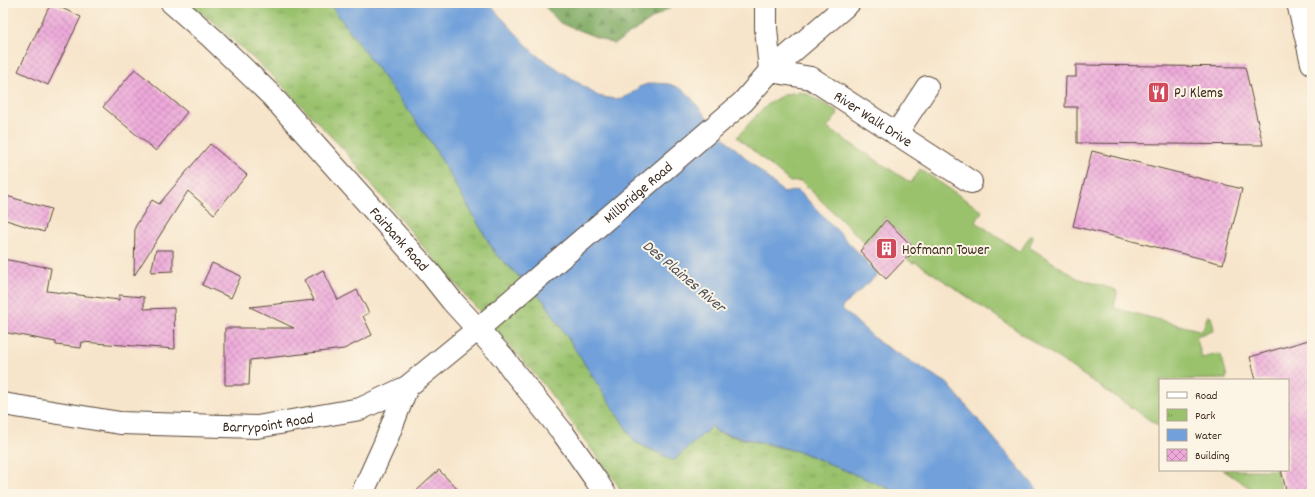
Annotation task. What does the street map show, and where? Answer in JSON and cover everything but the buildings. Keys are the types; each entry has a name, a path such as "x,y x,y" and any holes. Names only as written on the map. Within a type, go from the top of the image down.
{"street":[{"name":"Fairbank Road","path":"172,3 212,38 271,95 429,272 452,301 504,358 563,433 605,494"},
{"path":"766,3 766,28 770,71"},
{"name":"Millbridge Road","path":"501,309 743,102 770,71 849,3"},
{"path":"1298,3 1312,63"},
{"name":"River Walk Drive","path":"770,71 811,78 971,182"},
{"path":"896,134 927,87"},
{"name":"Barrypoint Road","path":"3,404 120,423 257,427 360,409 407,387 501,309"},
{"path":"362,494 385,443 407,387"}],"green space":[{"path":"188,3 329,3 431,142 495,253 544,301 635,442 673,461 712,426 717,433 801,452 902,494 622,494 618,485 544,385 426,250 344,150 276,79 213,22"},
{"path":"542,3 675,4 614,44 560,23"},
{"path":"798,92 807,94 837,111 838,114 827,128 911,183 920,169 982,211 976,222 1020,252 1030,236 1033,236 1029,247 1077,278 1116,290 1117,294 1114,308 1202,331 1208,315 1211,317 1214,329 1213,331 1196,336 1202,358 1218,354 1221,355 1227,376 1226,379 1159,379 1159,426 916,262 912,263 906,258 915,254 916,249 890,224 887,218 884,218 883,223 866,244 801,181 790,182 737,137 771,102 788,94"},
{"path":"1224,471 1276,471 1283,494 1259,494"}],"water":[{"name":"Des Plaines River","path":"329,3 488,3 534,53 598,96 614,99 622,98 631,94 639,87 651,83 669,84 687,93 723,137 784,193 798,190 878,274 841,308 880,343 947,383 1041,494 902,494 801,452 717,432 712,426 673,461 635,442 544,301 495,253 431,142"}],"place":[{"name":"PJ Klems","path":"1158,92"},
{"name":"Hofmann Tower","path":"886,249"}]}
